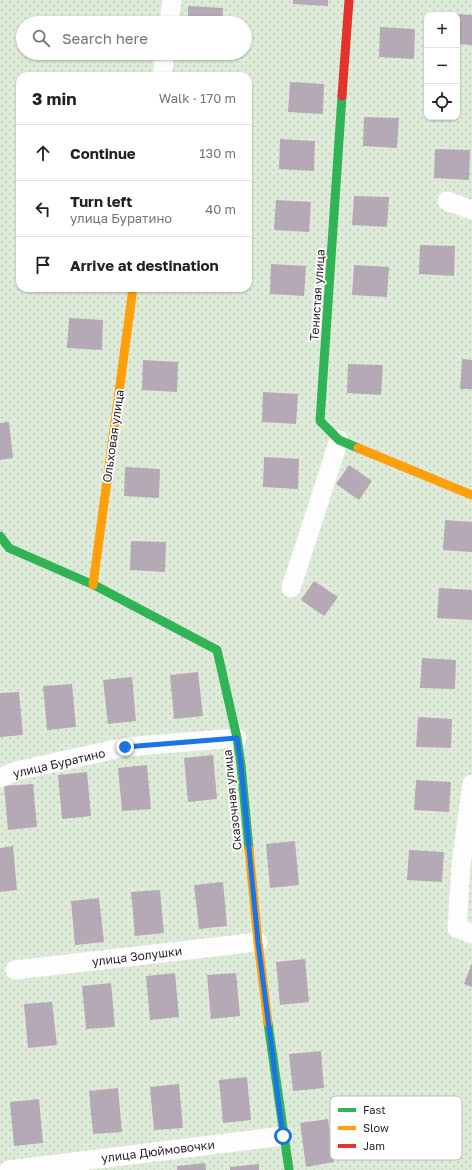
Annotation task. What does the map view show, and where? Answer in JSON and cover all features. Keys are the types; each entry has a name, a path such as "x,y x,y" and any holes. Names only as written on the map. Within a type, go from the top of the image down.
{"street":[{"path":"170,16 172,0"},
{"name":"Тенистая улица","path":"349,0 320,421 339,440 472,495"},
{"path":"163,72 164,60"},
{"path":"447,201 472,210"},
{"name":"Ольховая улица","path":"94,585 132,292"},
{"path":"291,588 339,440"},
{"name":"Сказочная улица","path":"0,536 8,548 94,585 217,650 237,738 241,765 258,942 288,1170"},
{"name":"улица Буратино","path":"0,778 16,771 125,747 237,738"},
{"path":"472,784 461,864 456,928 472,934"},
{"name":"улица Золушки","path":"15,970 258,942"},
{"name":"улица Дюймовочки","path":"10,1170 283,1136"}],"green space":[{"path":"0,0 472,0 472,1170 0,1170"}],"building":[{"path":"293,0 328,0 328,6 293,4"},
{"path":"188,6 223,8 222,16 188,16"},
{"path":"460,14 472,15 472,45 460,44"},
{"path":"380,27 415,29 414,59 379,57"},
{"path":"290,82 324,84 323,114 288,112"},
{"path":"364,117 399,118 397,148 363,146"},
{"path":"280,139 315,141 314,171 279,169"},
{"path":"435,149 470,150 469,180 434,178"},
{"path":"354,196 389,197 387,227 352,225"},
{"path":"276,200 311,202 309,232 274,230"},
{"path":"420,245 455,246 454,276 419,274"},
{"path":"271,264 306,266 304,296 270,294"},
{"path":"354,265 389,267 387,297 352,295"},
{"path":"69,318 103,320 102,350 67,348"},
{"path":"462,359 472,360 472,389 460,389"},
{"path":"143,360 178,362 177,392 142,390"},
{"path":"348,364 383,365 381,395 347,393"},
{"path":"263,392 298,394 296,424 262,422"},
{"path":"9,422 13,458 0,460 0,423"},
{"path":"264,457 299,459 298,489 263,487"},
{"path":"349,465 372,481 359,500 336,484"},
{"path":"125,467 160,469 159,498 124,496"},
{"path":"445,520 472,522 472,552 443,550"},
{"path":"131,541 166,542 165,572 130,570"},
{"path":"314,581 338,597 324,616 301,600"},
{"path":"439,588 472,590 472,620 437,618"},
{"path":"422,658 456,660 455,689 420,688"},
{"path":"198,672 203,716 174,719 170,675"},
{"path":"132,677 136,721 108,724 103,680"},
{"path":"72,684 76,727 47,730 43,686"},
{"path":"19,692 23,735 0,737 0,693"},
{"path":"418,717 452,719 451,748 416,747"},
{"path":"213,755 217,799 188,802 184,758"},
{"path":"147,765 151,809 122,811 118,768"},
{"path":"87,772 91,816 62,819 58,775"},
{"path":"416,780 451,782 449,812 414,810"},
{"path":"33,784 37,827 8,830 4,786"},
{"path":"295,841 299,885 270,888 266,844"},
{"path":"13,846 17,890 0,892 0,848"},
{"path":"409,850 444,852 442,882 407,880"},
{"path":"223,882 227,926 199,929 194,885"},
{"path":"160,890 164,933 135,936 131,892"},
{"path":"99,898 104,942 75,945 71,901"},
{"path":"305,959 309,1002 280,1005 276,962"},
{"path":"472,963 472,987 464,984"},
{"path":"175,973 179,1017 150,1020 146,976"},
{"path":"236,973 240,1016 211,1019 207,975"},
{"path":"111,983 115,1027 86,1029 82,986"},
{"path":"52,1002 57,1045 28,1048 24,1004"},
{"path":"321,1051 324,1088 293,1091 289,1054"},
{"path":"247,1077 251,1120 223,1123 219,1080"},
{"path":"179,1084 183,1128 154,1130 150,1087"},
{"path":"118,1088 122,1132 93,1134 89,1091"},
{"path":"39,1099 43,1143 14,1146 10,1102"},
{"path":"328,1119 330,1133 330,1160 334,1160 334,1162 306,1167 300,1123"},
{"path":"205,1163 206,1170 177,1170 177,1166"},
{"path":"259,1164 259,1170 230,1170 230,1167"}],"traffic: fast":[{"path":"342,96 320,421 339,440 358,448"},
{"path":"0,536 9,548 96,586 217,650 237,738 249,849"},
{"path":"268,1023 289,1170"}],"traffic: slow":[{"path":"93,585 132,292"},
{"path":"358,448 472,495"},
{"path":"249,849 268,1023"}],"traffic: jam":[{"path":"342,96 349,0"}],"route":[{"path":"125,747 237,738 241,765 258,942 283,1136"}]}
